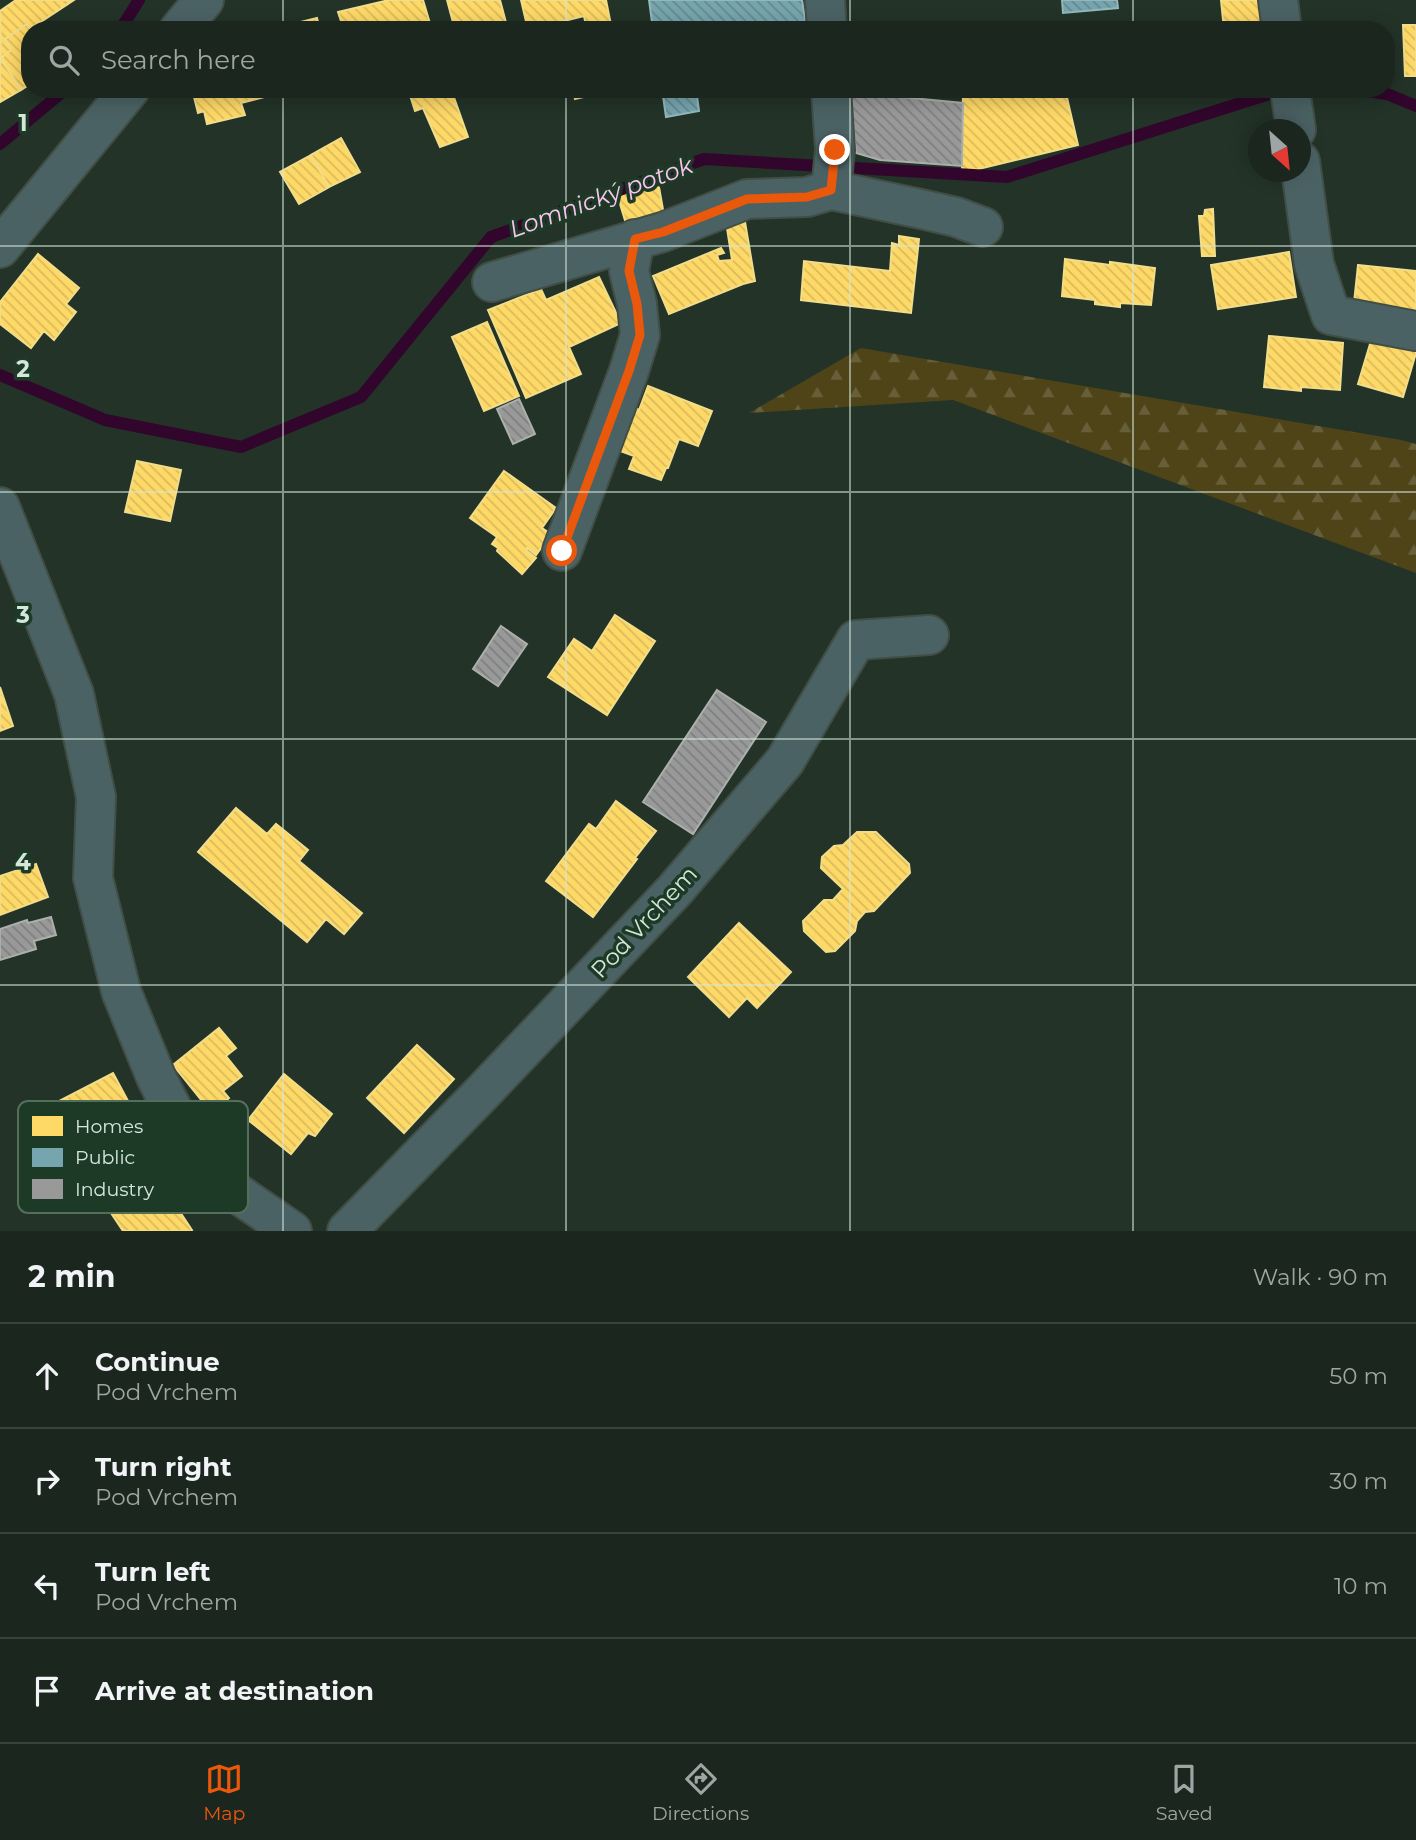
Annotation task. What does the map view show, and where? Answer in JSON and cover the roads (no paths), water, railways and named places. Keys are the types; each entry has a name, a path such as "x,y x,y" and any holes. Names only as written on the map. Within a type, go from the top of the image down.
{"street":[{"path":"186,21 204,0"},
{"path":"825,0 826,21"},
{"path":"1279,0 1281,21"},
{"path":"0,248 123,98"},
{"path":"831,190 835,150 832,98"},
{"path":"1303,182 1314,264 1331,314 1416,331"},
{"path":"492,282 663,232 747,199 807,197 831,190 956,217 983,227"},
{"path":"562,551 640,335 637,304 629,271 635,239"},
{"path":"0,507 74,694 96,797 93,878 121,991 169,1101"},
{"name":"Pod Vrchem","path":"347,1231 674,891 785,761 856,640 929,635"},
{"path":"248,1201 292,1231"}],"waterway":[{"path":"126,21 139,0"},
{"name":"Lomnický potok","path":"1395,97 1416,106"},
{"path":"0,144 55,98"},
{"name":"Lomnický potok","path":"0,375 105,420 241,447 361,397 491,237 704,159 1007,177 1257,98"}]}
